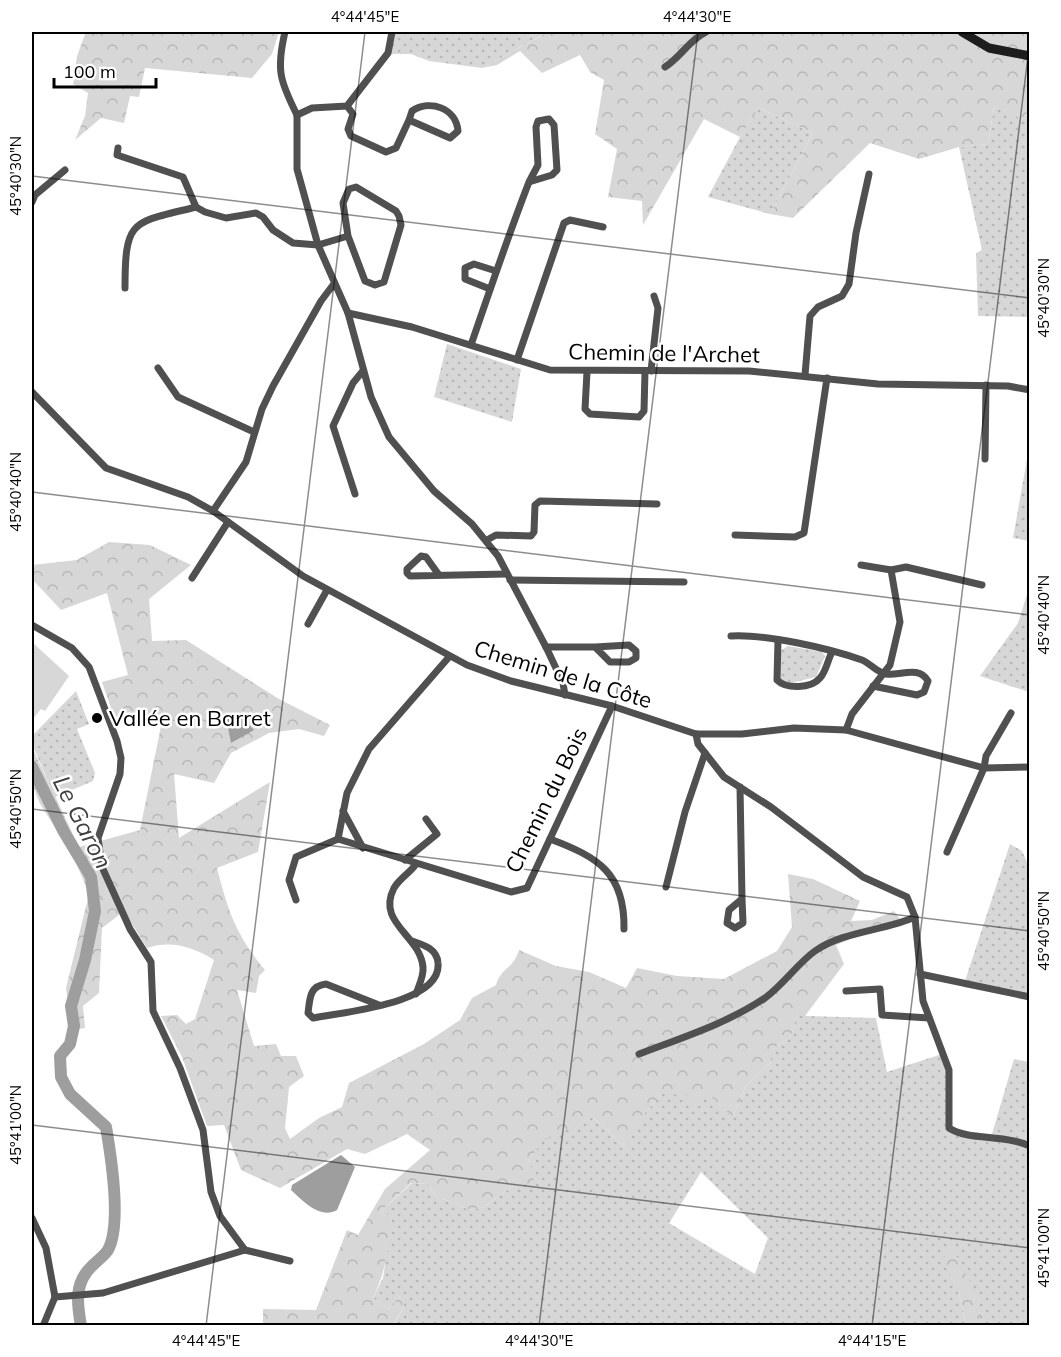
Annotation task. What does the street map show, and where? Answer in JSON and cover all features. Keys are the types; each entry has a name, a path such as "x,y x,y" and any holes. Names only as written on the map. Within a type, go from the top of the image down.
{"street":[{"path":"285,32 278,58 279,72 281,84 297,115 297,169 318,245 333,285 348,313 362,372 389,436 434,490 487,540 546,647 563,683 565,695"},
{"path":"297,115 312,108 347,106 388,53 392,32"},
{"path":"665,68 678,59 698,36 706,32"},
{"path":"962,32 989,48 1029,56"},
{"path":"347,106 353,114 348,129 351,136 386,152 396,148 412,111 422,105 432,105 449,112 457,122 458,131 450,138 409,120"},
{"path":"471,345 529,182 538,165 536,127 538,121 549,119 554,125 557,170 552,175 529,182"},
{"path":"118,148 117,155 183,177 196,207"},
{"path":"32,202 35,195 65,170"},
{"path":"805,375 810,316 818,308 842,296 848,288 869,174"},
{"path":"356,187 396,211 401,225 384,282 375,285 365,281 348,236 344,203 350,189 356,187"},
{"path":"125,288 126,245 130,233 140,223 196,207 226,218 256,213 263,217 273,230 293,243 318,245 348,236"},
{"path":"517,360 564,223 570,220 603,227"},
{"path":"490,289 465,279 465,268 474,264 496,271"},
{"path":"213,511 246,462 262,409 295,346 333,285"},
{"path":"587,372 585,409 590,414 639,417 644,411 658,308 654,296"},
{"name":"Chemin de l'Archet","path":"348,313 471,345 550,370 587,372 749,371 878,384 986,385 1029,390"},
{"path":"158,368 178,397 254,432"},
{"path":"355,494 333,426 353,383 362,372"},
{"path":"735,535 795,537 804,534 827,378"},
{"path":"985,459 986,385"},
{"name":"Chemin de la Côte","path":"32,392 106,468 179,494 213,511 288,567 327,590 449,657 511,681 612,706 696,734 742,734 794,728 846,730 984,768 1029,767"},
{"path":"487,540 496,535 531,536 534,532 535,505 540,501 657,504"},
{"path":"192,578 228,522"},
{"path":"861,565 891,570 906,567 982,585"},
{"path":"846,730 852,714 890,665 900,622 891,570"},
{"path":"439,575 684,582"},
{"path":"308,624 327,590"},
{"path":"32,625 72,648 89,667 117,741 121,758 120,774 98,838 102,867 114,897 151,962 153,1011 180,1068 202,1130 211,1192 220,1216 245,1250"},
{"path":"731,636 747,635 832,652 864,661 883,674 918,672 924,675 928,687 917,695 873,686"},
{"path":"778,640 775,673 777,680 789,687 809,684 820,679 832,652"},
{"path":"546,647 629,645 636,651 636,658 629,662 610,662 595,647"},
{"path":"296,900 289,880 296,857 338,839 347,793 369,749 449,657"},
{"name":"Chemin du Bois","path":"338,839 512,892 526,888 612,706"},
{"path":"947,852 984,768 986,756 1011,713"},
{"path":"696,734 698,744 724,777 863,877 907,897 915,917 923,1001 949,1071 949,1128 958,1134 1005,1138 1029,1146"},
{"path":"666,886 685,812 705,753"},
{"path":"740,787 742,899"},
{"path":"343,810 363,848"},
{"path":"405,860 437,834 426,819"},
{"path":"550,839 595,860 608,873 625,903 624,929"},
{"path":"416,864 394,888 390,909 397,927 412,941 423,967 416,994"},
{"path":"639,1054 684,1037 763,999 788,979 814,951 838,940 896,926 915,917"},
{"path":"379,1005 326,984 317,985 312,991 308,1013 314,1018 379,1005 402,1000 429,987 435,979 438,960 426,945 412,941"},
{"path":"920,974 1029,997"},
{"path":"846,991 880,990 882,1015 929,1018"},
{"path":"32,1218 45,1248 55,1297 43,1326"},
{"path":"55,1297 103,1293 245,1250 290,1261"}],"green space":[{"path":"86,32 279,32 272,54 252,78 145,68 139,97 130,96 124,123 101,118 75,140 85,116 88,93 73,84 77,56"},
{"path":"395,32 548,32 482,68 429,61 411,54 390,54"},
{"path":"548,32 1029,32 1029,110 1022,119 994,107 988,144 959,147 919,159 870,143 793,218 770,214 813,133 759,108 740,137 704,119 643,225 642,201 608,197 617,149 595,134 604,80 590,72 580,55 542,73 520,51 497,65 482,68"},
{"path":"994,107 1022,118 1029,110 1029,317 978,316 976,253 982,250 959,147 988,144"},
{"path":"759,108 813,133 770,214 708,197 740,137"},
{"path":"447,344 521,369 512,422 434,397"},
{"path":"1029,448 1030,541 1013,538"},
{"path":"109,542 150,545 191,565 149,599 152,641 186,640 279,699 330,725 324,736 299,729 269,733 231,753 214,783 174,774 179,838 270,782 258,852 217,868 234,922 265,970 259,976 256,993 237,990 254,1046 276,1044 281,1056 296,1056 304,1076 289,1087 285,1128 290,1139 319,1118 342,1107 349,1083 424,1044 460,1020 472,998 496,985 501,975 514,961 519,950 556,966 589,972 626,988 637,968 677,976 724,979 777,951 792,927 788,874 813,879 860,901 851,921 872,920 894,911 904,925 861,935 836,945 844,964 805,1016 799,1006 791,1036 771,1051 771,1062 745,1087 733,1117 709,1095 697,1108 686,1095 662,1094 642,1116 626,1148 593,1117 543,1140 527,1164 537,1170 532,1183 510,1188 484,1207 470,1210 436,1196 428,1184 411,1183 380,1212 392,1217 386,1259 373,1298 388,1309 401,1295 404,1306 393,1325 263,1325 263,1309 316,1310 347,1230 358,1235 385,1189 430,1150 407,1134 365,1154 347,1149 280,1188 241,1170 224,1125 207,1126 182,1057 161,1016 177,1015 186,1024 195,1019 214,960 182,946 165,945 147,948 124,911 102,928 99,993 83,1006 85,1028 71,1030 66,988 89,894 75,860 39,802 32,783 32,747 79,847 140,830 162,721 114,717 102,682 128,675 107,593 61,610 32,579 32,565 77,560"},
{"path":"1029,588 1030,692 980,676 1018,623"},
{"path":"32,642 69,676 45,711 41,709 32,720"},
{"path":"788,646 822,652 825,656 816,677 791,683 780,679 780,651"},
{"path":"76,691 89,724 77,729 95,773 93,781 55,797 32,744 32,736"},
{"path":"1010,844 1022,851 1029,862 1029,1000 963,987"},
{"path":"799,1005 806,1016 876,1018 887,1072 945,1053 949,1123 958,1132 992,1134 1014,1059 1029,1062 1029,1325 980,1325 980,1300 944,1259 959,1294 966,1325 393,1326 404,1306 400,1296 388,1309 373,1298 383,1278 392,1217 380,1212 412,1183 428,1184 436,1196 470,1210 484,1207 510,1188 532,1182 527,1164 543,1139 593,1117 625,1147 642,1116 662,1094 708,1094 733,1117 745,1087 771,1062 771,1051 791,1036","holes":["701,1172 768,1238 755,1274 669,1223"]},
{"path":"951,1246 980,1300 980,1325 966,1325 959,1294 943,1259"}],"shaded area":[{"path":"226,717 243,719 254,730 231,743"},
{"path":"341,1155 355,1167 337,1210 318,1211 291,1190 292,1185"}],"waterway":[{"name":"Le Garon","path":"32,767 64,832 91,877 95,911 85,960 71,1006 74,1026 70,1044 60,1056 61,1077 70,1094 106,1127 114,1190 114,1224 108,1250 86,1273 78,1294 81,1326"}],"place":[{"name":"Vallée en Barret","path":"97,718"}]}
